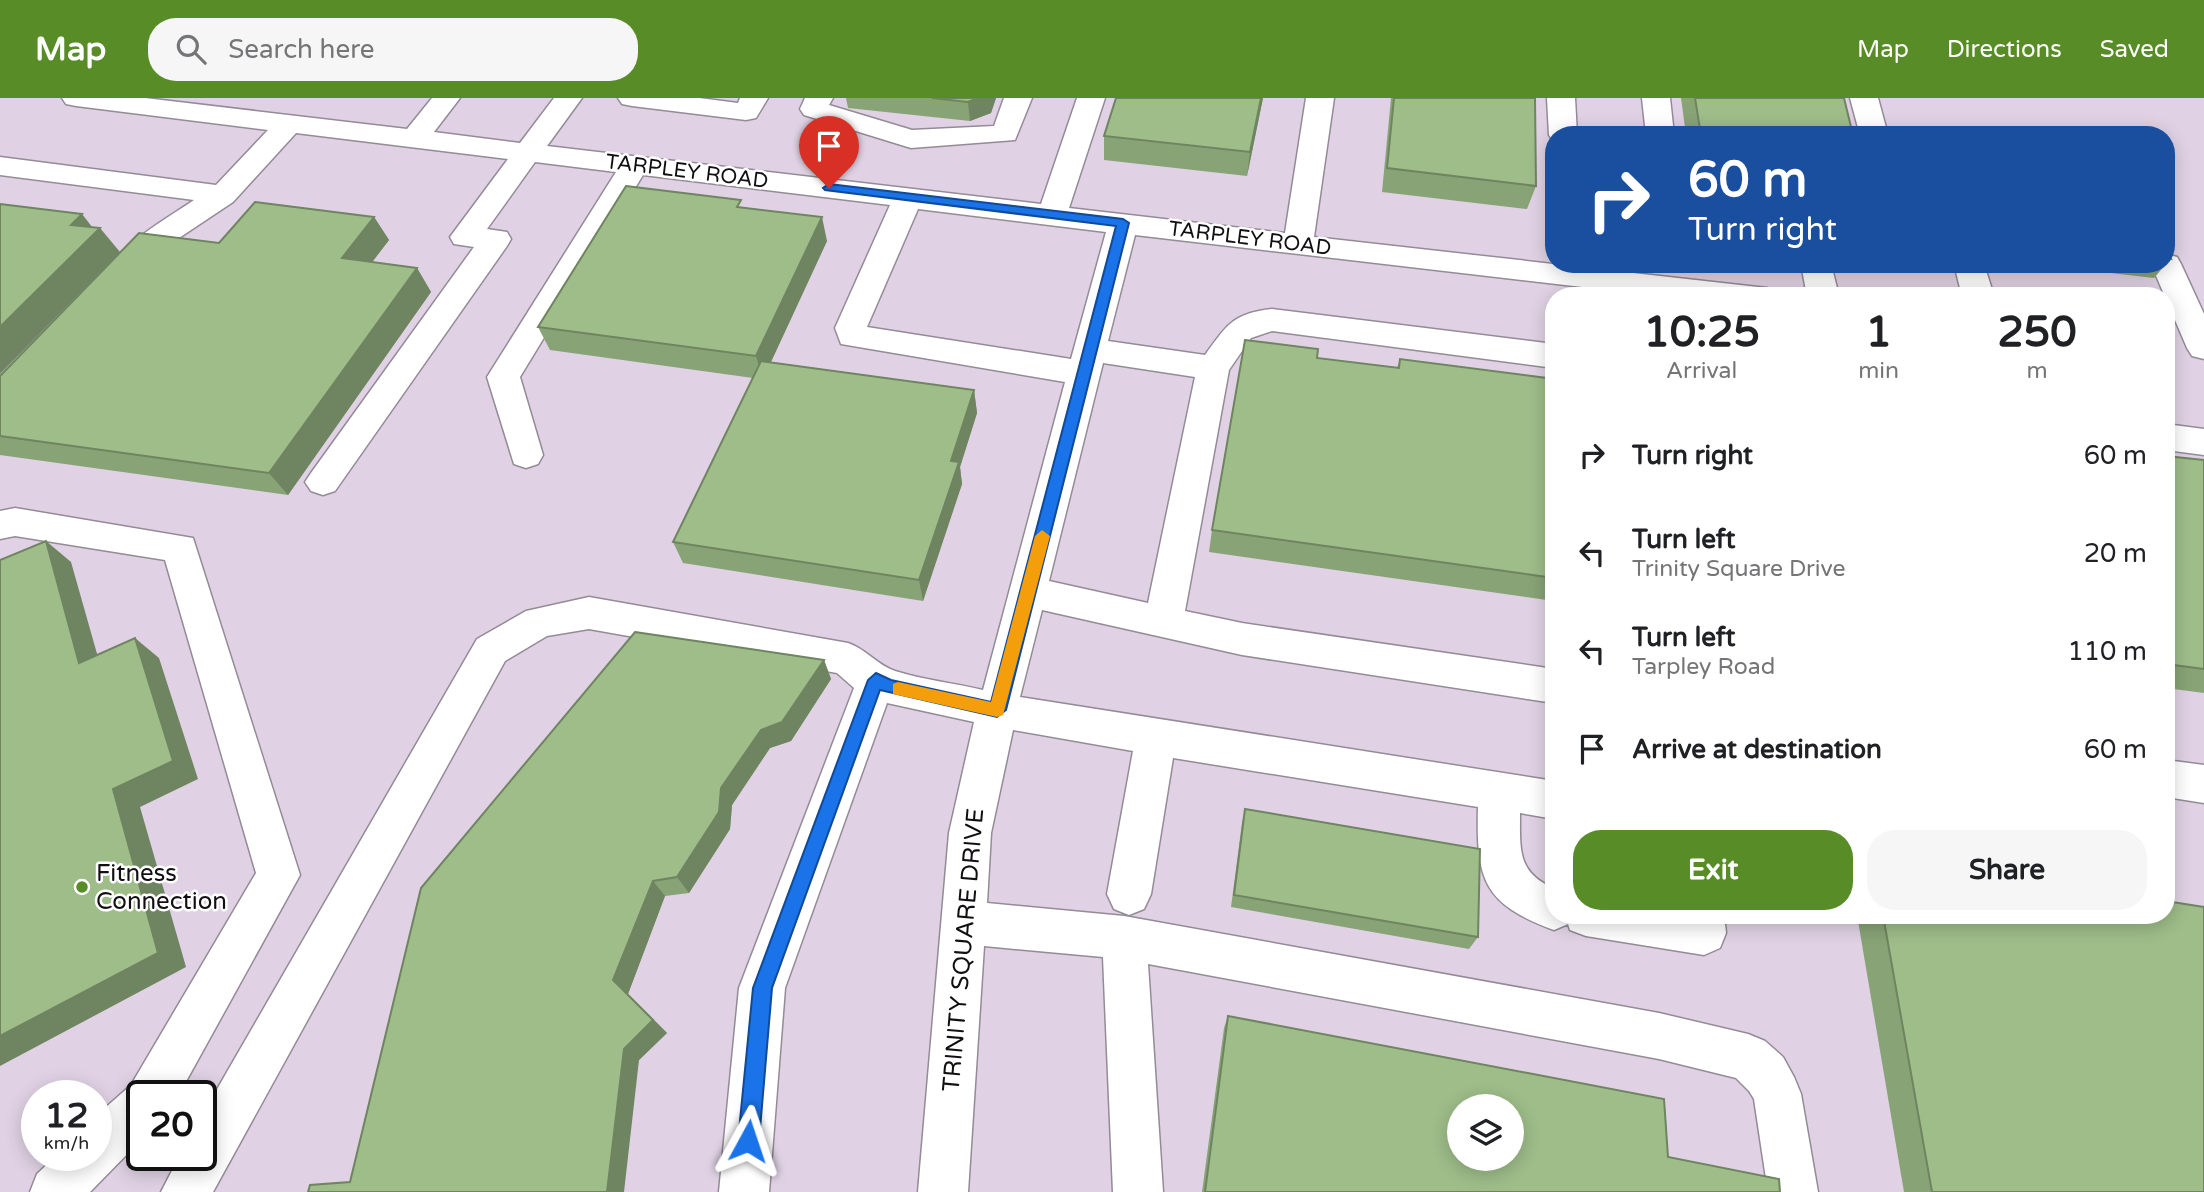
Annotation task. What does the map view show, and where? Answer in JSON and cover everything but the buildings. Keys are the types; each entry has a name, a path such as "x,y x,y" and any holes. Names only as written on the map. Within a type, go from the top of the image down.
{"street":[{"name":"TARPLEY ROAD","path":"76,98 202,105 290,123 635,165 900,173 1052,214 1298,245 1545,267"},
{"path":"416,137 446,98"},
{"path":"323,482 496,239 465,237 568,98"},
{"path":"632,98 746,112 754,98"},
{"path":"820,98 814,109 900,173"},
{"path":"900,173 1005,134 1018,98"},
{"path":"1052,214 1091,98"},
{"path":"1298,245 1320,98"},
{"path":"1561,98 1563,126"},
{"path":"1656,98 1659,126"},
{"path":"1864,98 1872,126"},
{"path":"103,292 150,243 223,195 290,123"},
{"path":"526,455 503,377 635,165"},
{"path":"0,166 223,195"},
{"path":"900,173 851,328 852,336 1087,361 1213,368"},
{"name":"TRINITY SQUARE DRIVE","path":"943,1192 970,833 997,710 1123,223"},
{"name":"TARPLEY ROAD","path":"1590,273 1665,287"},
{"path":"2170,273 2204,348"},
{"path":"1164,620 1213,368 1240,330 1254,322 1272,320 1545,355"},
{"path":"2175,344 2204,348"},
{"path":"2175,438 2204,442"},
{"path":"0,524 15,522 180,548 278,875 160,1080"},
{"path":"1028,592 1242,639 1545,685"},
{"path":"186,1192 491,650 539,622 589,613 848,659 887,686 997,710 1545,799"},
{"path":"744,1192 762,988 876,680"},
{"path":"1138,1192 1126,916 1156,737"},
{"path":"2175,779 2204,784"},
{"path":"1499,792 1502,857 1511,884 1533,901 1545,906"},
{"path":"962,922 1126,916 1659,1035 1748,1058 1766,1074 1777,1094 1793,1192"},
{"path":"1645,924 1704,933 1703,924"},
{"path":"112,1135 126,1121"},
{"path":"55,1192 76,1171"}],"shaded area":[{"path":"0,98 2204,98 2204,1192 0,1192"}],"slow traffic":[{"path":"898,689 997,710 1042,536"}],"place":[{"name":"Fitness Connection","path":"82,887"}],"route":[{"path":"748,1141 762,988 876,680 887,686 997,710 1123,223 829,188"}]}
